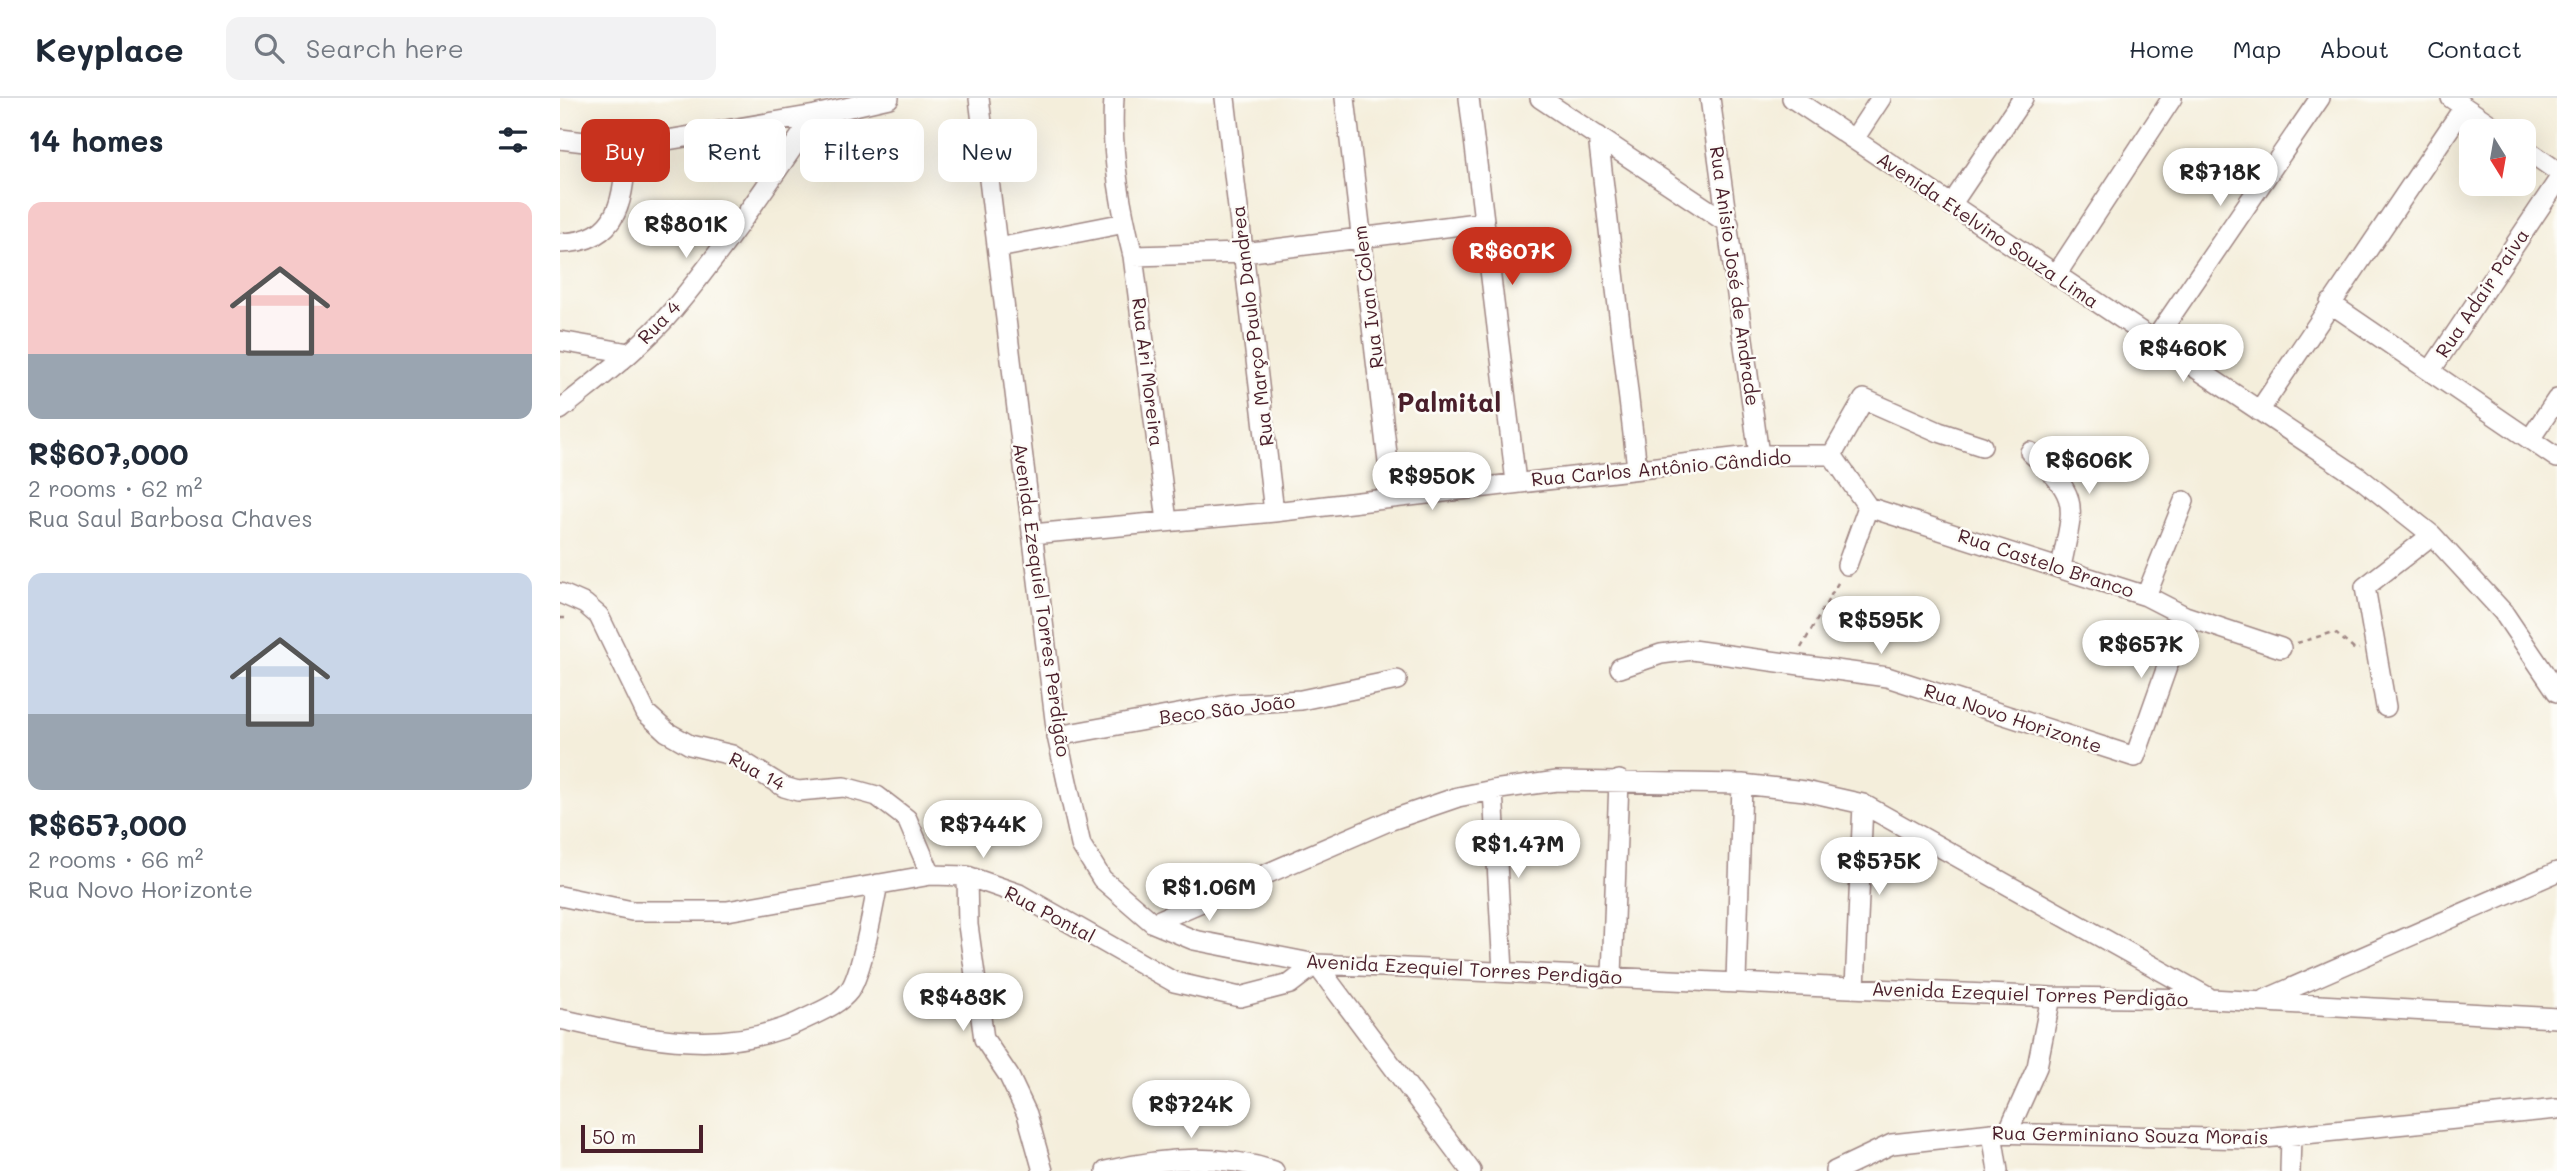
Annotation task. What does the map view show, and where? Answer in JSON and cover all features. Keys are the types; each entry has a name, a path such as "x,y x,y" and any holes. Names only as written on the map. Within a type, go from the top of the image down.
{"street":[{"path":"670,140 816,116 889,98"},
{"name":"Avenida Ezequiel Torres Perdigão","path":"979,98 1057,736 1081,845 1102,879 1153,923 1194,940 1316,964 2051,996 2211,999 2557,1018"},
{"name":"Rua Ari Moreira","path":"1114,98 1112,127 1125,223 1133,256 1167,521"},
{"name":"Rua Março Paulo Dandrea","path":"1225,98 1274,512"},
{"name":"Rua Ivan Colem","path":"1345,98 1392,496"},
{"path":"1469,98 1516,482"},
{"path":"1541,98 1729,224"},
{"name":"Rua Anisio José de Andrade","path":"1710,98 1759,455"},
{"name":"Avenida Etelvino Souza Lima","path":"1792,98 2360,478 2432,535 2503,612 2557,692"},
{"path":"1854,139 1881,98"},
{"path":"1951,205 2022,98"},
{"path":"2056,275 2172,98"},
{"path":"2154,341 2320,98"},
{"path":"2259,411 2458,102 2483,119"},
{"name":"Rua 4","path":"560,410 629,353 671,312 747,214 816,116"},
{"path":"1598,136 1637,468"},
{"path":"560,139 581,142"},
{"path":"2536,156 2557,171"},
{"path":"560,243 597,237 611,222 625,191 625,182"},
{"name":"Rua Adair Paiva","path":"2431,370 2557,182"},
{"path":"1133,256 1244,253 1484,222"},
{"path":"998,248 1125,223"},
{"path":"2330,303 2557,458"},
{"path":"560,341 629,353"},
{"path":"2530,439 2557,399"},
{"path":"1847,565 1868,507 1832,455 1864,400 1939,432 1982,446"},
{"path":"2030,452 2062,481 2072,508 2062,567"},
{"name":"Rua Carlos Antônio Cândido","path":"1031,534 1274,512 1392,496 1759,455 1832,455"},
{"path":"2146,596 2184,500"},
{"name":"Rua Castelo Branco","path":"1868,507 2062,567 2146,596 2185,616 2281,648"},
{"path":"2386,707 2365,587 2432,535"},
{"name":"Rua 14","path":"560,593 585,604 599,616 646,713 667,732 690,745 732,755 784,787 798,791 844,787 877,796 907,819 931,874"},
{"name":"Rua Novo Horizonte","path":"1620,668 1661,654 1692,650 1887,677 2135,757 2185,616"},
{"name":"Beco São João","path":"1057,736 1233,704 1301,700 1397,680"},
{"path":"1612,976 1619,780"},
{"path":"1153,923 1391,820 1458,797 1557,781 1742,784 1805,791 1863,804 2211,999"},
{"path":"1736,982 1742,784"},
{"path":"1493,790 1503,971"},
{"path":"1855,988 1863,804"},
{"path":"2260,1002 2557,872"},
{"name":"Rua Pontal","path":"560,896 632,911 727,911 931,874 967,876 1019,894 1174,982 1240,997 1290,984 1316,964"},
{"path":"967,876 968,925 984,1039 1009,1076 1027,1114 1043,1171"},
{"path":"560,1019 695,1044 750,1039 799,1023 836,1003 851,990 878,884"},
{"path":"1316,964 1471,1171"},
{"path":"1998,1171 2000,1132 2037,1067 2051,996"},
{"name":"Rua Germiniano Souza Morais","path":"1835,1171 1892,1144 2000,1132 2253,1139 2557,1109"},
{"path":"2290,1171 2291,1136"},
{"path":"1106,1171 1143,1162 1199,1160 1249,1163 1274,1171"}],"path":[{"path":"1792,664 1847,565"},
{"path":"2281,648 2334,632 2355,650 2375,646"}],"district":[{"name":"Palmital","path":"1449,403"}]}
